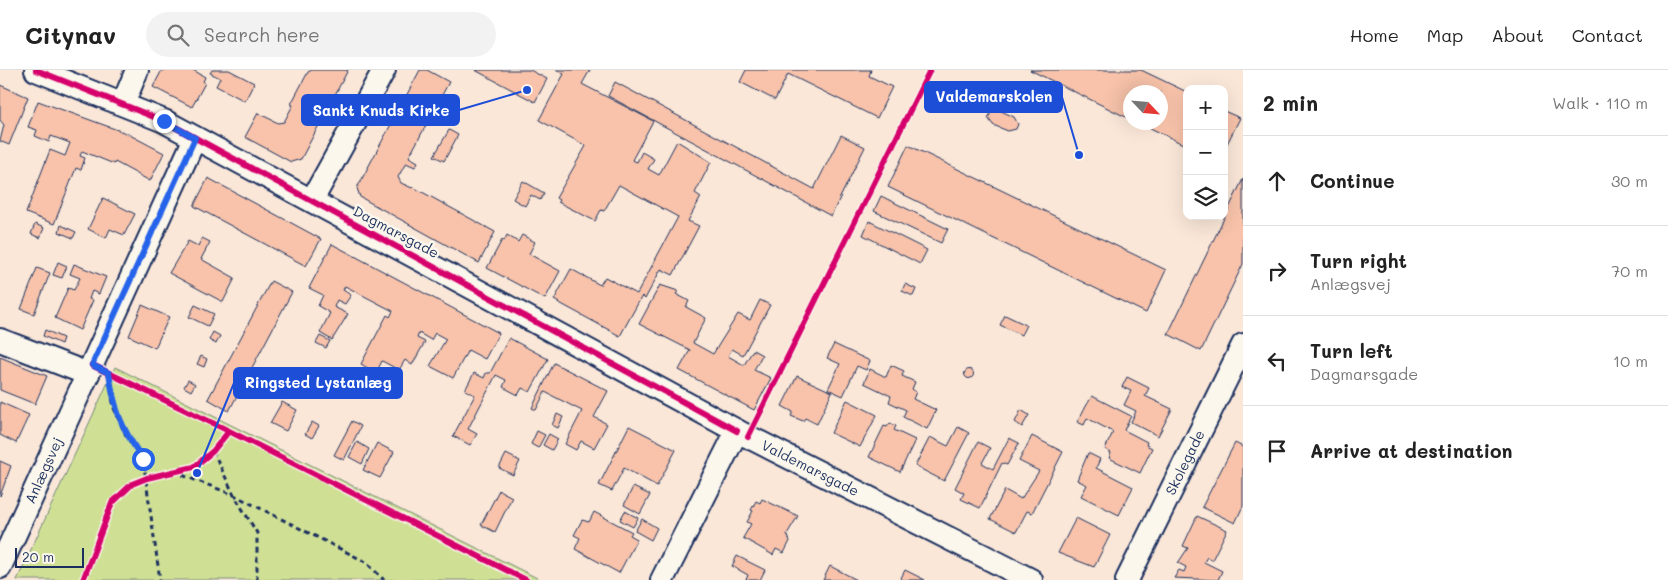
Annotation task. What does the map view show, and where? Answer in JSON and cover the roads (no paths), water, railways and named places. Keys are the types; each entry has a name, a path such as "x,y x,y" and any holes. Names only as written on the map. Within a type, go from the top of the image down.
{"street":[{"name":"Dagmarsgade","path":"36,70 164,121 737,431"},
{"path":"123,104 137,70"},
{"path":"312,200 384,70"},
{"name":"Anlægsvej","path":"0,567 98,374 195,138"},
{"path":"0,340 98,374"},
{"name":"Skolegade","path":"1127,580 1243,345"},
{"path":"662,580 737,431"},
{"name":"Valdemarsgade","path":"737,431 1031,580"}],"place":[{"name":"Sankt Knuds Kirke","path":"527,90"},
{"name":"Valdemarskolen","path":"1079,155"},
{"name":"Ringsted Lystanlæg","path":"197,473"}]}
